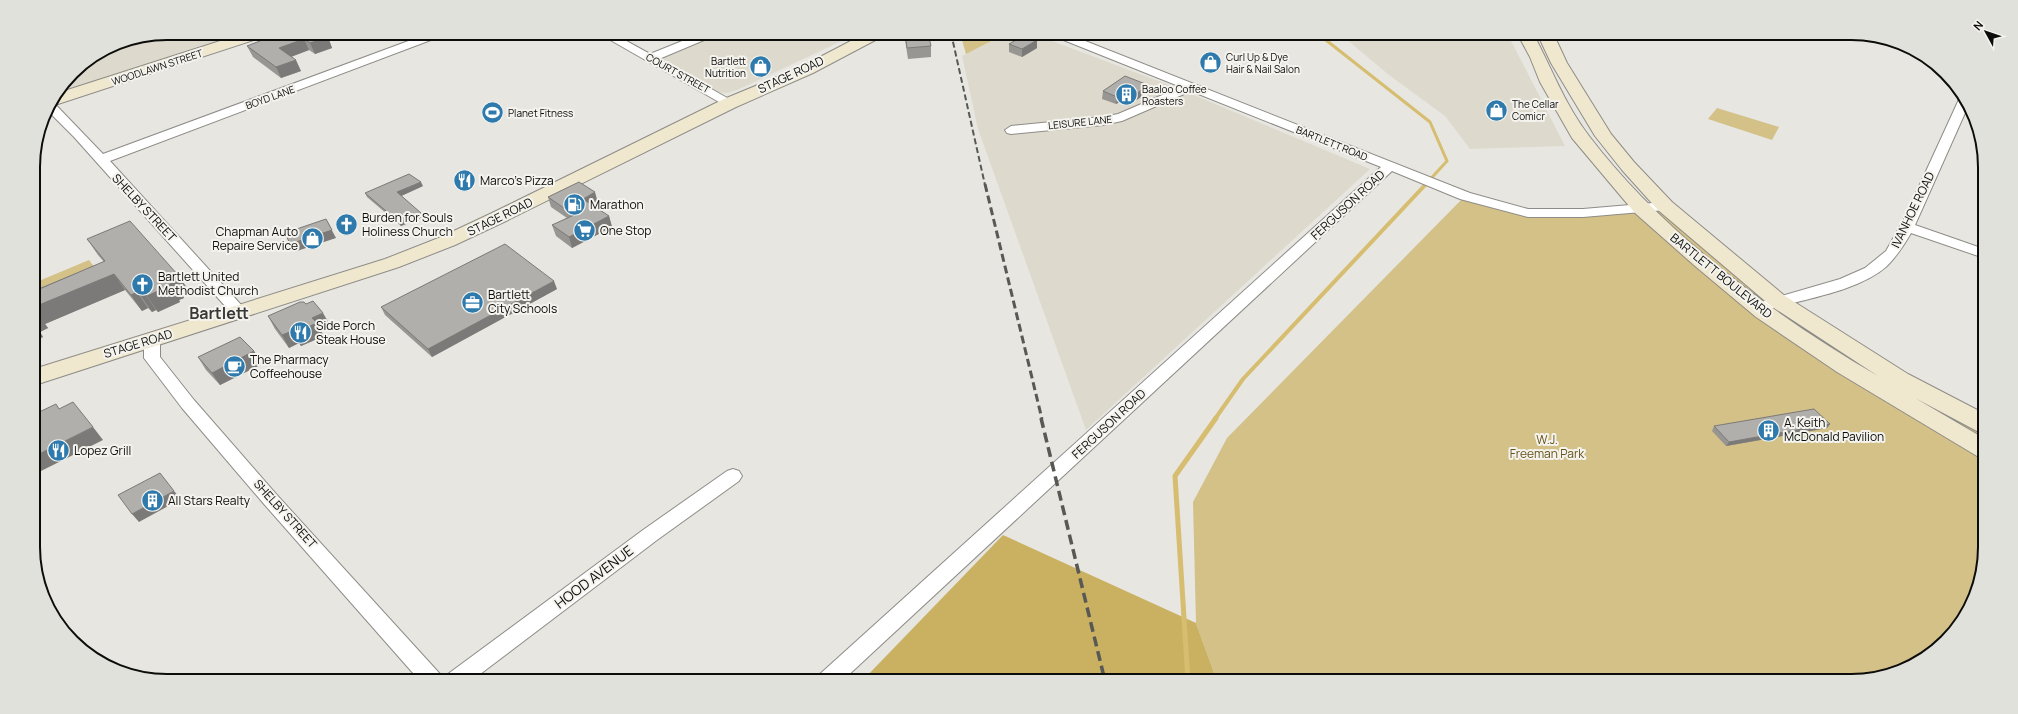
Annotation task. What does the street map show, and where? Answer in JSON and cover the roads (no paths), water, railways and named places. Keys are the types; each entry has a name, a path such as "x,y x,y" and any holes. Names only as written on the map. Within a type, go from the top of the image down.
{"main road":[{"name":"WOODLAWN STREET","path":"60,97 239,40"},
{"name":"STAGE ROAD","path":"40,375 392,263 448,241 663,138 730,103 807,70 865,40"},
{"name":"BARTLETT BOULEVARD","path":"1528,40 1548,82 1581,138 1642,209 1702,262 1768,305 1900,380 1978,421"},
{"name":"BARTLETT BOULEVARD","path":"1548,40 1559,63 1604,136 1628,166 1665,206 1768,305 1845,367 1978,446"},
{"path":"1581,138 1604,136"}],"street":[{"name":"BOYD LANE","path":"100,160 421,40"},
{"name":"COURT STREET","path":"617,40 730,103"},
{"path":"650,58 695,40"},
{"name":"BARTLETT ROAD","path":"1073,40 1465,196 1528,213 1583,213 1665,206"},
{"name":"LEISURE LANE","path":"1011,130 1103,121 1122,117 1191,87"},
{"name":"IVANHOE ROAD","path":"1768,305 1822,292 1871,271 1893,251 1906,227 1962,105"},
{"name":"SHELBY STREET","path":"54,110 78,134 239,312"},
{"name":"FERGUSON ROAD","path":"835,674 1390,166"},
{"path":"1906,227 1978,252"},
{"name":"SHELBY STREET","path":"152,340 152,358 188,404 270,499 427,674"},
{"name":"HOOD AVENUE","path":"464,674 650,535 733,476"}],"waterway":[{"path":"1326,40 1430,122 1447,161 1425,185"},
{"path":"1215,419 1243,379 1426,184"},
{"path":"1188,674 1175,476 1216,418"}],"railway":[{"path":"953,40 985,185"},
{"path":"985,184 1042,419"},
{"path":"1041,418 1103,674"}],"place":[{"name":"Curl Up & Dye Hair & Nail Salon","path":"1210,63"},
{"name":"Bartlett Nutrition","path":"761,67"},
{"name":"Baaloo Coffee Roasters","path":"1126,95"},
{"name":"The Cellar Comicr","path":"1496,110"},
{"name":"Planet Fitness","path":"493,113"},
{"name":"Marco's Pizza","path":"464,181"},
{"name":"Marathon","path":"575,205"},
{"name":"Burden for Souls Holiness Church","path":"347,225"},
{"name":"One Stop","path":"584,231"},
{"name":"Chapman Auto Repaire Service","path":"313,239"},
{"name":"Bartlett United Methodist Church","path":"142,284"},
{"name":"Bartlett City Schools","path":"472,302"},
{"name":"Side Porch Steak House","path":"300,333"},
{"name":"The Pharmacy Coffeehouse","path":"234,367"},
{"name":"A. Keith McDonald Pavilion","path":"1769,430"},
{"name":"Lopez Grill","path":"58,451"},
{"name":"All Stars Realty","path":"153,501"}],"district":[{"name":"Bartlett","path":"219,313"}],"park label":[{"name":"W.J. Freeman Park","path":"1547,447"}]}
